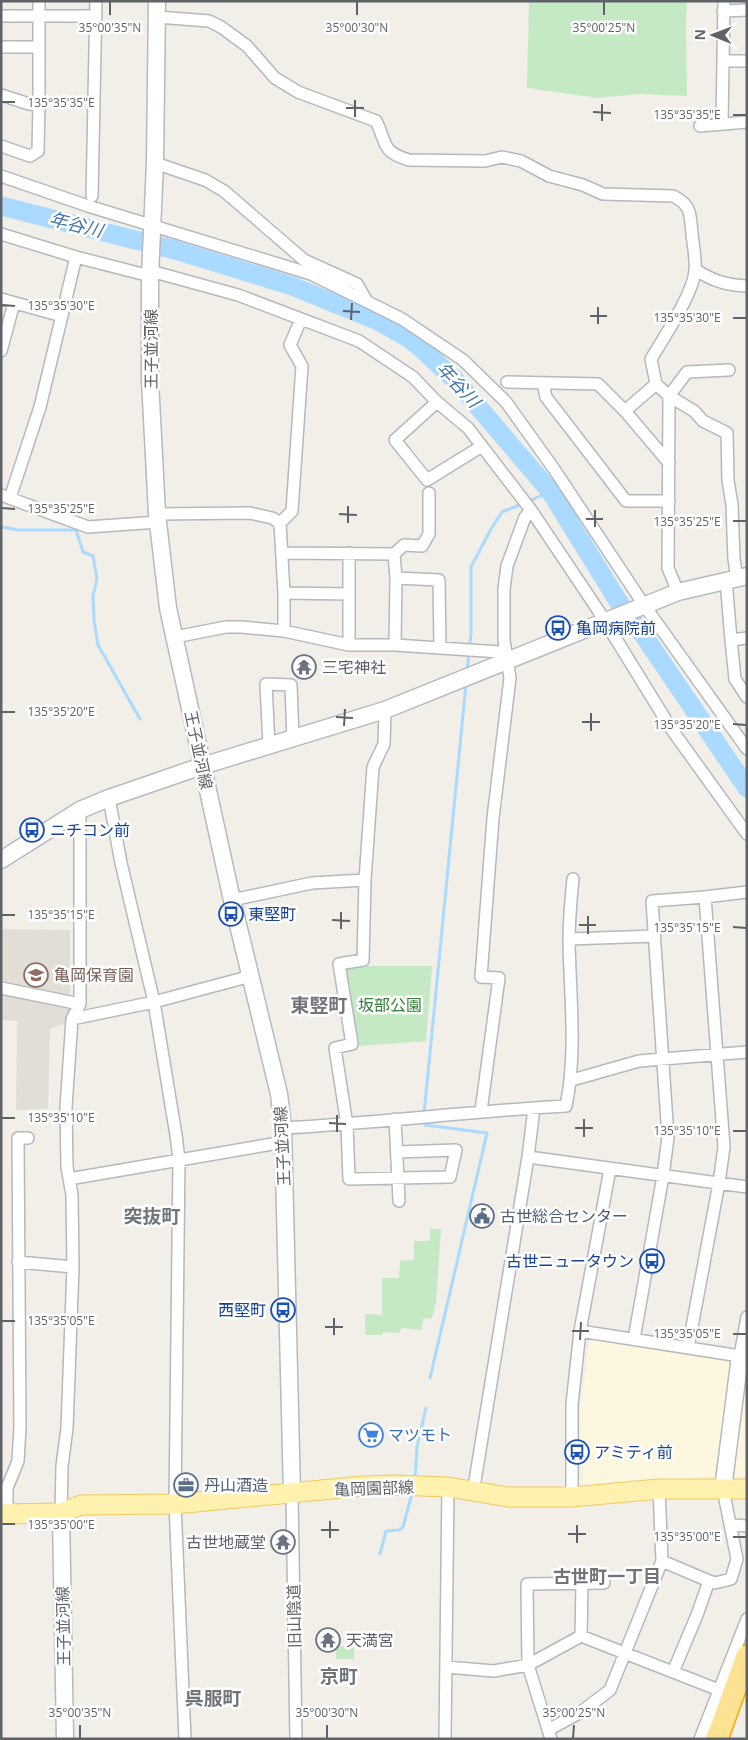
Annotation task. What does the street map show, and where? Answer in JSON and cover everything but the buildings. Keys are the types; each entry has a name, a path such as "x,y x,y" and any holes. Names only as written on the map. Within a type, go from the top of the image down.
{"highway":[{"path":"717,1739 747,1656"}],"main road":[{"name":"王子並河線","path":"157,9 155,163 150,271 150,380 158,518 168,608 232,900 278,1094 284,1135 292,1494"},
{"path":"1,860 80,810 109,798 202,766 385,710 678,592 737,578"},
{"path":"723,1489 740,1356"},
{"name":"亀岡園部線","path":"4,1514 62,1512 81,1505 175,1504 379,1486 448,1487 473,1493 508,1497 572,1497 659,1489 747,1489"},
{"name":"王子並河線","path":"62,1512 65,1739"}],"street":[{"path":"1,146 30,156 38,151 39,1"},
{"path":"92,196 96,1"},
{"path":"722,124 724,6 747,10"},
{"path":"157,9 209,22 221,27 247,46 275,78 298,92 376,121 383,141 389,151 398,157 409,160 485,161 502,157 521,161 549,176 582,185 603,194 673,196 683,200 690,211 696,270 692,284 676,317 651,358 656,384 669,396 694,411 703,421 727,433 728,480 732,505 734,560 737,578 731,640 747,697"},
{"path":"1,16 96,16"},
{"path":"1,46 38,47"},
{"path":"723,61 747,61"},
{"path":"1,96 39,105"},
{"path":"700,126 747,122"},
{"path":"155,163 205,180 224,191 304,260 357,284 366,300"},
{"path":"1,176 153,229 312,274 402,319 462,360 506,402 554,469 641,606 747,749"},
{"path":"1,234 76,257 150,271 238,295 358,340 413,377 436,402 468,428 531,510 609,620 672,730 747,834"},
{"path":"76,257 40,407 5,496 88,526 158,518 250,513 272,518 280,523"},
{"path":"696,270 712,280 747,286"},
{"path":"1,299 62,316"},
{"path":"1,351 14,303"},
{"path":"284,631 280,523 292,511 302,366 290,345 301,319"},
{"path":"678,592 668,568 669,396 687,372 730,370"},
{"path":"507,382 598,384 626,412 669,463"},
{"path":"543,383 546,397 626,501 669,500"},
{"path":"626,412 656,384"},
{"path":"436,402 395,440 427,480 482,446"},
{"path":"282,553 394,554 404,545 422,546 429,534 429,493"},
{"path":"480,1111 499,978 481,977 492,818 510,678 504,640 504,588 506,566 525,517 531,510"},
{"path":"349,553 349,645"},
{"path":"394,554 396,578 395,644"},
{"path":"396,578 439,580 440,648"},
{"path":"284,593 349,594"},
{"path":"174,637 226,627 241,627 284,631 349,645 395,644 500,652 507,660"},
{"path":"731,640 747,638"},
{"path":"269,746 266,684 291,685 292,738"},
{"path":"385,710 384,744 373,767 363,960 339,964 352,1044 336,1048 348,1125 349,1179 450,1177 456,1150 397,1152"},
{"path":"109,798 121,863 154,1002 179,1160 175,1504 185,1739"},
{"path":"62,1512 62,1466 67,1428 73,1267 72,1195 67,1167 66,1108 72,1018 80,1004 80,810"},
{"path":"69,1179 179,1160 284,1135 348,1125 480,1111 566,1106 572,1080 572,994 569,939 572,879"},
{"path":"232,900 312,883 366,880"},
{"path":"634,1339 663,1176 668,1137 652,901 747,892"},
{"path":"688,1348 724,1147 705,897"},
{"path":"569,939 655,936"},
{"path":"72,1018 154,1002 251,976"},
{"path":"1,988 80,1004"},
{"path":"572,1080 638,1061 747,1052"},
{"path":"473,1493 528,1157 534,1108"},
{"path":"395,1119 399,1201"},
{"path":"4,1514 7,1488 18,1461 20,1427 18,1138 28,1138"},
{"path":"528,1157 747,1187"},
{"path":"572,1497 572,1404 580,1331 610,1169"},
{"path":"18,1262 73,1267"},
{"path":"580,1331 740,1356 747,1317"},
{"path":"445,1739 448,1487"},
{"path":"604,1583 527,1584 528,1665 550,1734 610,1690 662,1561 659,1489"},
{"path":"662,1561 709,1582 715,1583 731,1579 737,1559 732,1525 723,1489"},
{"name":"旧山陰道","path":"292,1494 296,1739"},
{"path":"732,1525 747,1526"},
{"path":"673,1672 709,1582"},
{"path":"581,1636 582,1583"},
{"path":"700,1739 747,1619"},
{"path":"446,1667 494,1671 528,1665 581,1636 719,1690"}],"shaded area":[{"name":"亀岡保育園","path":"1,929 70,930 70,1022 50,1029 48,1109 16,1110 17,1021 1,1020"},
{"path":"593,1335 730,1359 733,1365 715,1477 695,1478 695,1484 583,1491 580,1411 590,1341"},
{"path":"747,1373 747,1476 731,1477 740,1413"}],"green space":[{"path":"529,1 687,1 687,96 640,94 597,98 527,88"},
{"name":"坂部公園","path":"348,966 432,966 426,1041 358,1046 344,972"},
{"path":"430,1229 441,1229 436,1302 432,1318 423,1319 422,1330 401,1328 400,1333 383,1332 382,1335 365,1335 365,1314 382,1315 382,1278 399,1278 400,1261 414,1260 414,1241 430,1241"},
{"path":"336,1646 354,1646 354,1659 336,1659"}],"waterway":[{"name":"年谷川","path":"1,206 175,250 292,286 378,321 408,338 421,348 457,382 550,491 623,609 644,636 747,788"},
{"path":"528,502 550,491"},
{"path":"467,671 471,634 471,567 502,512 522,504"},
{"path":"1,527 19,530 76,530 83,552 93,556 97,579 93,596 98,645 140,719"},
{"path":"424,1114 466,684"},
{"path":"425,1120 425,1125 487,1133 430,1378"},
{"path":"415,1479 417,1447 426,1408"},
{"path":"380,1554 386,1531 399,1530 403,1527 412,1493"}],"place":[{"name":"亀岡病院前","path":"558,628"},
{"name":"三宅神社","path":"304,667"},
{"name":"ニチコン前","path":"32,830"},
{"name":"東堅町","path":"231,914"},
{"name":"亀岡保育園","path":"36,975"},
{"name":"古世総合センター","path":"482,1216"},
{"name":"古世ニュータウン","path":"652,1261"},
{"name":"西堅町","path":"283,1310"},
{"name":"マツモト","path":"371,1435"},
{"name":"アミティ前","path":"577,1452"},
{"name":"丹山酒造","path":"186,1485"},
{"name":"古世地蔵堂","path":"283,1542"},
{"name":"天満宮","path":"328,1640"}],"district":[{"name":"東竪町","path":"319,1005"},
{"name":"突抜町","path":"152,1216"},
{"name":"古世町一丁目","path":"607,1577"},
{"name":"京町","path":"339,1676"},
{"name":"呉服町","path":"213,1698"}]}
